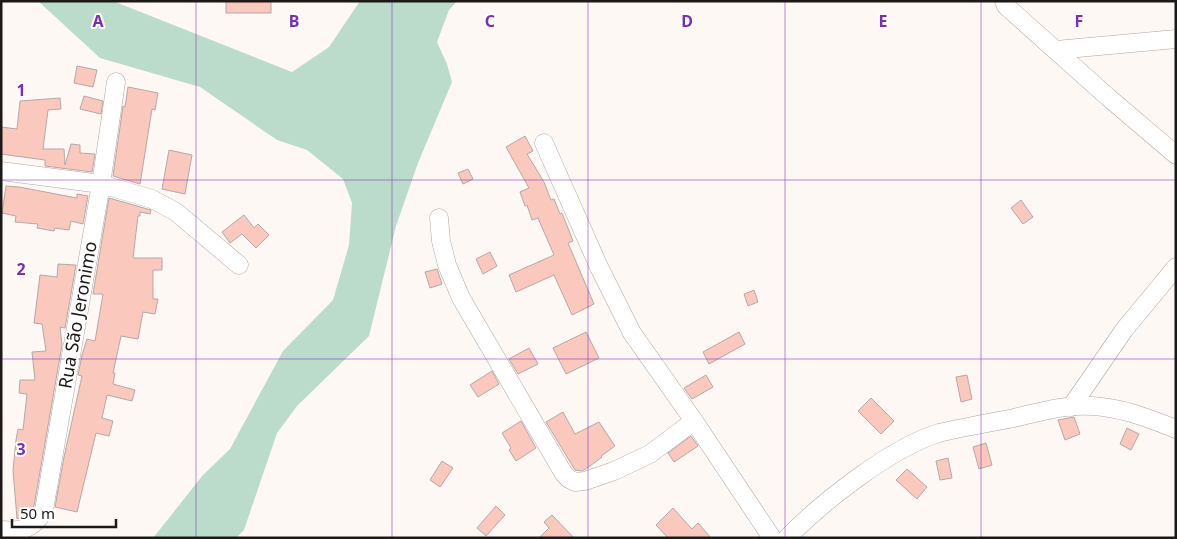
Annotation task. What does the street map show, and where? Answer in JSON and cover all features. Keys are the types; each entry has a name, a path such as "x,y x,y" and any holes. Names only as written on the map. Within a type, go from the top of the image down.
{"street":[{"path":"1004,1 1006,6 1176,155"},
{"path":"1056,50 1176,39"},
{"name":"Rua São Jeronimo","path":"8,530 30,526 37,521 44,510 101,184 116,82"},
{"path":"544,143 599,266 632,334 694,421 772,538"},
{"path":"1,171 101,184 152,199 176,212 239,265"},
{"path":"439,218 441,241 447,265 461,298 564,474 569,479 575,482 585,481 631,464 650,454 694,421"},
{"path":"1071,407 1124,330 1176,267"},
{"path":"787,538 834,496 903,449 938,434 1059,408 1091,406 1130,411 1176,429"}],"green space":[{"path":"38,1 113,1 292,72 329,47 360,1 457,1 449,10 437,42 447,64 452,82 418,163 396,226 369,336 297,406 277,433 244,530 236,538 153,538 203,475 230,449 283,351 333,300 349,245 352,203 343,179 307,150 277,140 200,87 100,58"}],"building":[{"path":"226,1 271,1 271,13 226,13"},
{"path":"77,66 97,70 93,87 74,83"},
{"path":"128,87 158,93 155,110 152,109 140,184 113,176 123,106 125,107"},
{"path":"84,96 103,101 101,114 80,109"},
{"path":"60,98 61,109 48,110 43,149 64,149 65,165 71,144 80,145 80,153 95,154 92,172 45,166 45,160 1,154 1,127 17,129 20,101"},
{"path":"525,136 533,151 527,154 544,182 551,200 554,199 560,214 562,213 573,241 568,243 594,304 572,315 554,275 516,292 509,275 554,255 538,218 532,220 527,205 525,206 520,192 529,188 506,147"},
{"path":"169,150 192,155 185,194 162,189"},
{"path":"468,169 473,179 463,184 458,173"},
{"path":"6,186 77,198 77,194 88,196 83,224 71,221 69,230 55,228 54,231 37,228 38,224 15,222 16,216 2,213"},
{"path":"109,198 151,210 150,214 140,212 140,216 138,216 133,258 162,258 162,270 153,270 153,299 158,299 155,314 143,312 138,339 121,336 113,373 115,373 113,384 135,390 132,401 107,395 102,418 113,421 109,436 96,433 77,512 55,507 82,376 78,375 82,355 87,339 95,341 103,294 93,294"},
{"path":"1021,200 1033,217 1023,224 1011,208"},
{"path":"244,215 254,228 258,224 269,235 256,248 242,234 230,243 222,232"},
{"path":"490,252 497,266 483,274 476,259"},
{"path":"58,264 76,265 65,328 60,327 62,345 34,506 26,516 17,519 13,470 18,429 23,430 27,394 19,393 20,380 35,380 32,352 46,351 42,324 34,323 40,275 57,277"},
{"path":"437,269 442,284 430,288 425,272"},
{"path":"754,290 758,302 748,306 744,294"},
{"path":"586,332 599,358 566,374 553,348"},
{"path":"739,332 745,344 709,364 703,352"},
{"path":"529,348 538,364 518,374 509,359"},
{"path":"492,371 499,384 478,397 470,385"},
{"path":"706,375 713,387 692,399 684,388"},
{"path":"967,375 972,399 961,402 956,377"},
{"path":"871,398 894,421 881,434 858,411"},
{"path":"563,412 575,434 599,422 615,446 582,471 575,470 546,422"},
{"path":"1074,417 1080,434 1065,440 1058,420"},
{"path":"521,421 536,448 516,461 502,433"},
{"path":"1127,428 1139,434 1131,450 1120,444"},
{"path":"691,436 698,446 674,462 668,453"},
{"path":"986,443 992,465 979,469 973,447"},
{"path":"948,458 952,478 940,480 936,461"},
{"path":"442,461 453,468 440,487 430,480"},
{"path":"907,469 927,487 917,499 896,480"},
{"path":"496,506 505,515 486,536 477,528"},
{"path":"673,508 692,529 698,523 711,538 668,538 656,525"},
{"path":"552,515 574,538 539,538 549,528 544,522"}]}
